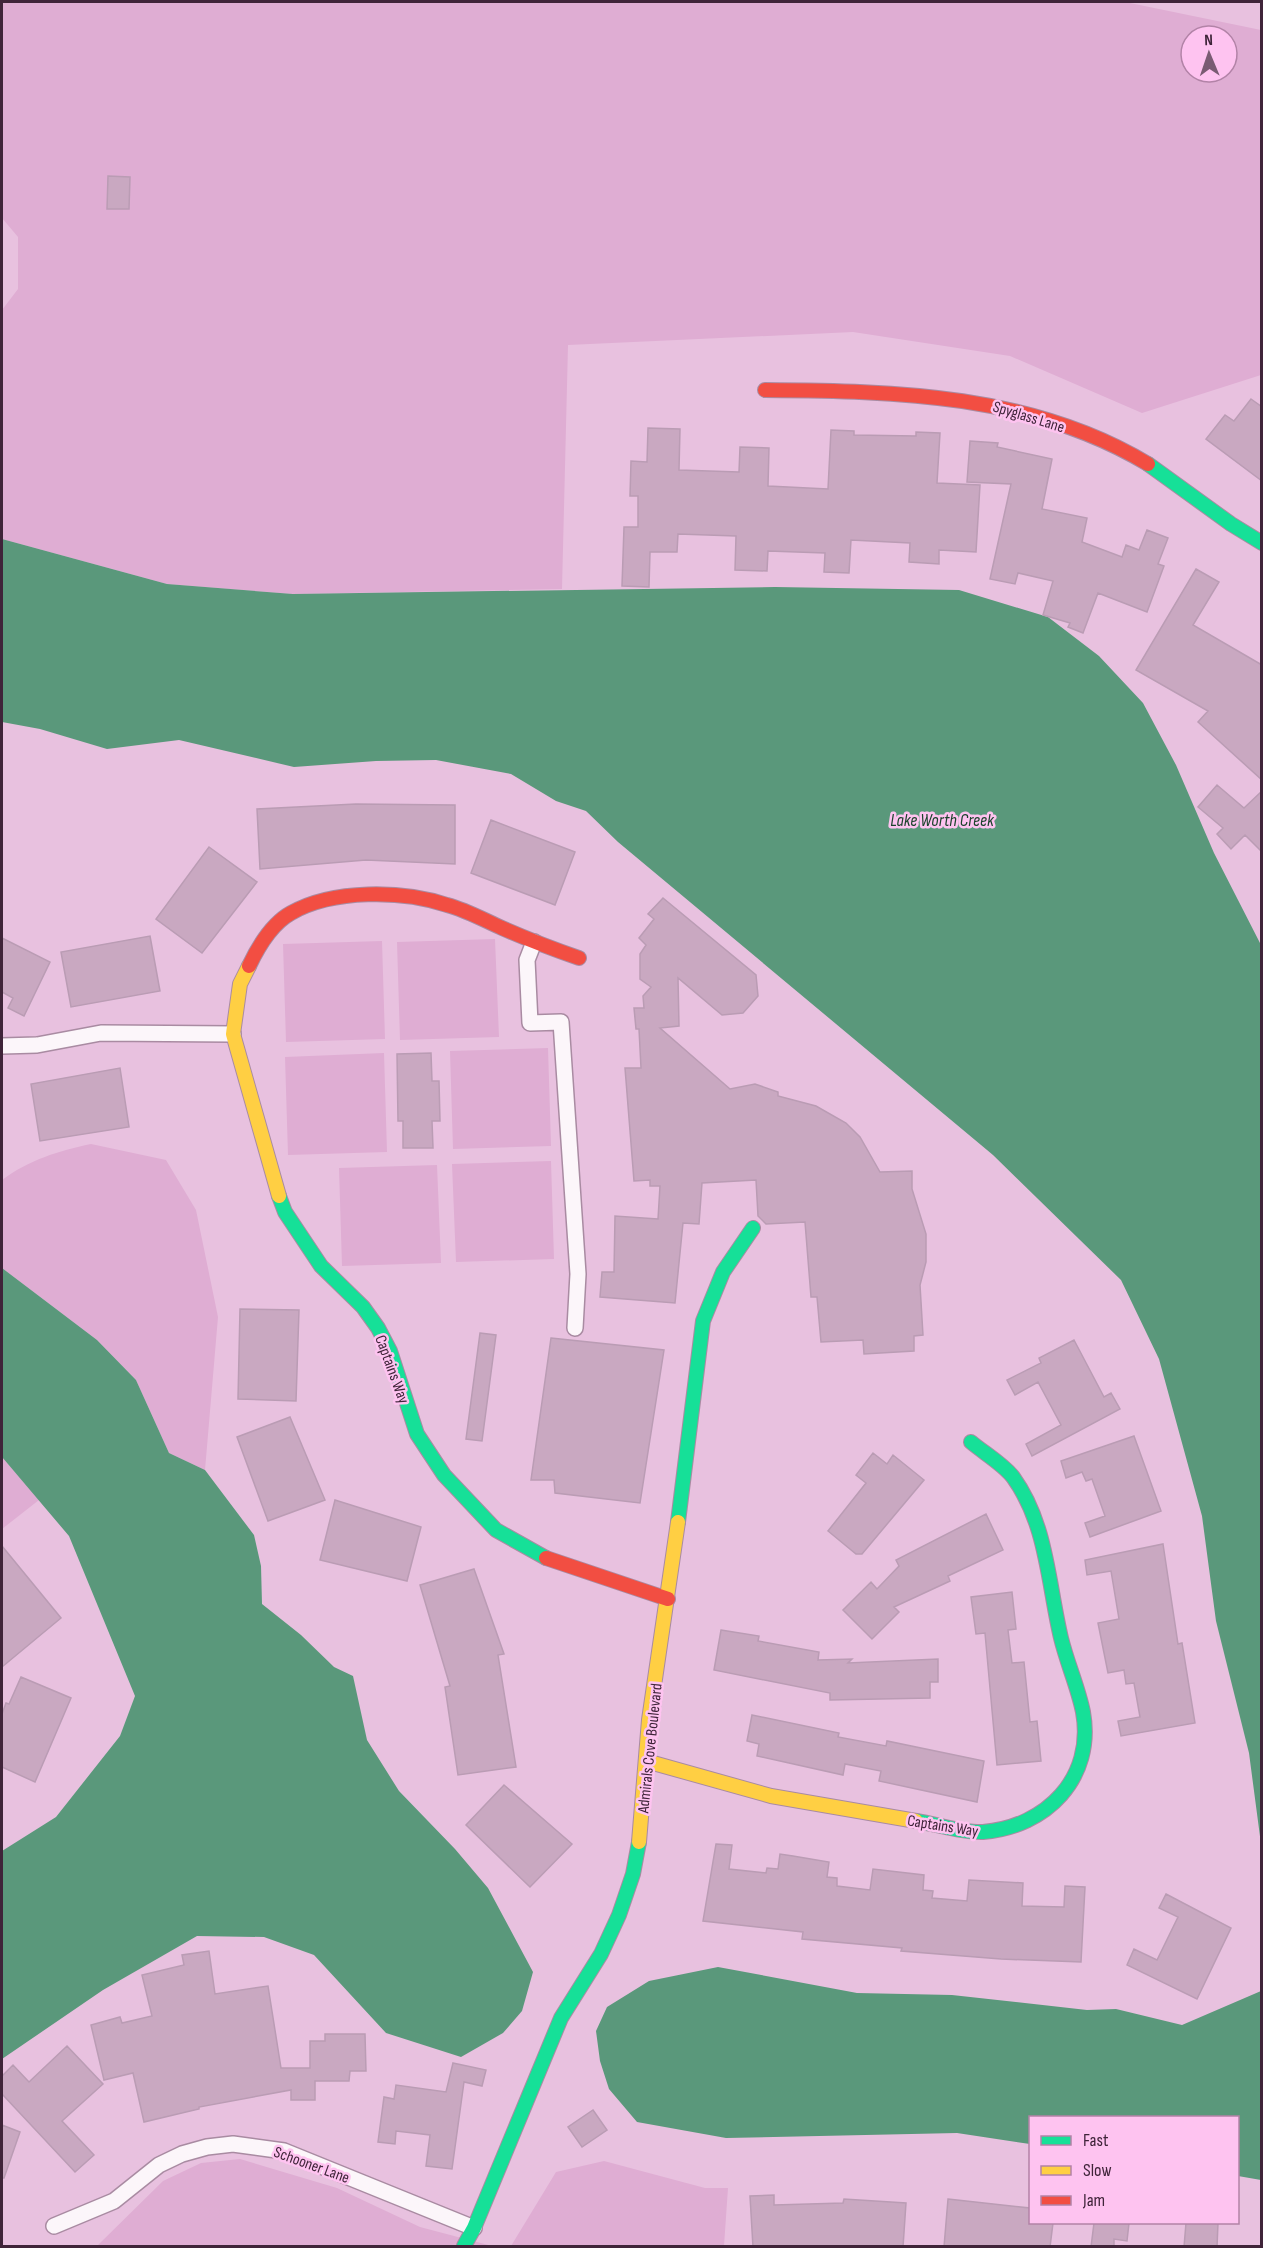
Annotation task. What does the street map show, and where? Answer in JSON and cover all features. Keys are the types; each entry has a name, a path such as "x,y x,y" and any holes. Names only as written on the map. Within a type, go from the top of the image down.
{"street":[{"name":"Spyglass Lane","path":"765,390 901,391 933,394 1008,407 1043,417 1093,437 1142,461 1262,543"},
{"name":"Captains Way","path":"579,958 534,942 449,905 422,898 339,896 313,902 278,922 252,955 240,984 233,1034 273,1182 285,1212 321,1266 363,1307 378,1328 390,1351 411,1421 428,1454 444,1475 496,1530 550,1560 668,1599"},
{"path":"534,942 527,960 530,1023 561,1022 578,1274 575,1328"},
{"path":"2,1046 37,1045 101,1033 233,1034"},
{"name":"Admirals Cove Boulevard","path":"464,2247 561,2018 601,1954 619,1915 639,1847 649,1719 668,1599 703,1321 710,1295 722,1270 753,1227"},
{"name":"Captains Way","path":"646,1761 771,1796 981,1832 1019,1826 1052,1806 1068,1787 1080,1764 1084,1738 1083,1713 1061,1638 1042,1540 1033,1513 1012,1476 971,1442"},
{"name":"Schooner Lane","path":"54,2226 114,2201 159,2165 182,2154 207,2147 233,2145 284,2151 474,2228"}],"shaded area":[{"path":"2,2 1125,2 1232,24 1179,24 1179,84 1239,84 1239,25 1261,30 1261,375 1142,413 1010,356 853,332 568,345 562,589 293,594 167,584 2,539 2,310 18,289 18,237 2,218"},
{"path":"495,939 499,1037 400,1040 397,942"},
{"path":"382,941 385,1039 286,1042 283,944"},
{"path":"548,1048 551,1146 453,1149 450,1051"},
{"path":"384,1053 387,1152 288,1155 285,1057"},
{"path":"91,1144 166,1160 196,1210 218,1317 205,1470 169,1453 136,1380 97,1340 2,1268 2,1180 44,1157"},
{"path":"551,1161 554,1259 456,1262 452,1164"},
{"path":"437,1165 441,1263 342,1266 339,1168"},
{"path":"2,1457 39,1500 2,1529"},
{"path":"240,2159 337,2188 420,2227 492,2246 97,2246 163,2181 201,2163"},
{"path":"604,2161 705,2188 728,2188 724,2246 511,2246 556,2172"}],"water":[{"name":"Lake Worth Creek","path":"2,539 167,584 293,594 775,587 959,590 1048,617 1099,656 1143,703 1176,765 1214,853 1261,945 1261,1844 1249,1753 1216,1621 1202,1516 1159,1359 1121,1280 993,1155 618,842 586,811 556,801 511,774 436,760 376,761 294,767 179,740 107,749 40,729 2,722"},
{"path":"2,1268 97,1340 136,1380 169,1453 205,1470 254,1535 261,1566 262,1604 301,1635 334,1667 353,1676 367,1740 399,1791 455,1849 488,1888 533,1972 522,2011 503,2033 461,2057 386,2033 314,1955 264,1937 197,1936 103,1990 2,2059 2,1851 56,1817 120,1736 135,1696 69,1536 2,1457"},
{"path":"718,1967 857,1993 952,1995 1087,2010 1116,2009 1182,2025 1261,1991 1261,2180 1239,2176 1239,2116 1029,2116 1029,2144 957,2133 726,2138 637,2122 609,2089 600,2061 596,2031 607,2007 649,1981"}],"building":[{"path":"108,176 130,177 129,209 107,209"},
{"path":"1251,399 1262,407 1262,481 1206,439 1225,415 1234,421"},
{"path":"648,428 680,429 679,470 739,472 740,447 769,448 768,486 828,489 831,430 854,431 854,435 916,436 916,432 940,433 937,483 980,485 976,552 939,550 939,564 909,562 910,543 851,540 849,573 824,572 825,553 768,551 767,571 735,570 736,536 678,534 677,552 650,552 649,587 622,586 624,527 638,527 638,496 630,496 631,461 647,462"},
{"path":"970,441 998,443 997,447 1052,459 1042,509 1087,518 1082,542 1122,557 1126,545 1139,550 1147,530 1168,538 1158,564 1164,566 1147,612 1098,593 1083,633 1068,627 1070,623 1043,615 1053,581 1018,573 1015,584 990,579 1011,484 967,482"},
{"path":"1196,569 1219,582 1193,625 1262,665 1262,780 1198,722 1208,711 1136,670"},
{"path":"1217,785 1244,808 1262,791 1262,852 1245,835 1231,849 1217,834 1223,828 1198,807"},
{"path":"356,804 455,805 455,864 366,860 260,869 257,809"},
{"path":"491,820 575,852 555,905 471,873"},
{"path":"209,847 257,882 202,953 156,919"},
{"path":"663,898 756,975 758,996 743,1013 722,1015 678,978 679,1026 660,1028 730,1089 755,1084 778,1092 778,1096 816,1106 846,1123 860,1137 880,1172 912,1171 912,1189 926,1234 926,1262 920,1285 923,1335 914,1336 914,1351 864,1354 863,1340 821,1342 817,1297 811,1297 805,1222 766,1224 758,1216 756,1180 702,1183 699,1224 683,1223 675,1303 600,1297 602,1272 614,1272 615,1216 658,1219 660,1186 650,1186 650,1180 634,1181 625,1068 641,1068 639,1029 636,1029 634,1008 644,1008 643,996 651,987 640,979 640,954 646,945 639,938 654,919 648,914"},
{"path":"150,936 160,991 71,1007 61,952"},
{"path":"2,938 50,962 24,1016 8,1008 13,998 2,992"},
{"path":"431,1053 432,1081 439,1081 440,1121 432,1121 433,1148 403,1148 403,1121 398,1121 397,1054"},
{"path":"120,1068 129,1127 40,1141 31,1084"},
{"path":"240,1309 299,1310 296,1401 238,1399"},
{"path":"480,1333 496,1335 482,1441 466,1439"},
{"path":"551,1338 664,1350 640,1503 555,1493 554,1480 531,1480"},
{"path":"1074,1340 1104,1397 1111,1393 1120,1409 1032,1456 1026,1444 1061,1425 1038,1382 1015,1395 1007,1380 1041,1363 1039,1358"},
{"path":"290,1417 325,1500 268,1521 237,1437"},
{"path":"1134,1436 1161,1511 1090,1537 1085,1523 1105,1516 1092,1479 1086,1481 1082,1472 1066,1478 1061,1461"},
{"path":"873,1453 887,1464 893,1455 924,1480 862,1554 856,1554 828,1531 866,1483 856,1475"},
{"path":"335,1500 421,1527 407,1581 320,1560"},
{"path":"986,1514 1003,1550 948,1576 950,1581 894,1607 899,1612 872,1639 843,1610 871,1582 877,1589 899,1566 896,1560"},
{"path":"1163,1544 1178,1644 1182,1643 1195,1723 1121,1736 1118,1721 1140,1717 1134,1683 1126,1684 1124,1670 1108,1673 1098,1623 1119,1619 1111,1571 1087,1575 1085,1560"},
{"path":"2,1546 61,1618 2,1667"},
{"path":"474,1569 504,1654 498,1655 516,1767 458,1775 445,1687 450,1686 420,1585"},
{"path":"1012,1592 1016,1629 1008,1630 1012,1663 1024,1662 1030,1722 1037,1721 1041,1761 997,1765 985,1633 976,1634 971,1597"},
{"path":"721,1630 759,1636 758,1641 819,1652 818,1660 852,1659 848,1663 938,1659 938,1682 930,1682 930,1698 830,1700 830,1693 714,1670"},
{"path":"21,1677 71,1698 35,1782 2,1767 2,1714"},
{"path":"752,1715 839,1733 838,1737 886,1746 887,1741 984,1761 977,1802 879,1781 881,1771 845,1764 843,1775 757,1756 759,1744 747,1741"},
{"path":"504,1785 572,1844 530,1887 466,1825"},
{"path":"716,1844 732,1845 729,1869 766,1873 767,1868 778,1869 780,1854 829,1862 827,1877 837,1878 837,1886 870,1890 873,1869 924,1875 923,1890 933,1891 932,1898 967,1901 969,1880 1023,1883 1022,1906 1064,1907 1065,1886 1085,1887 1081,1962 1001,1959 901,1951 902,1948 802,1939 803,1932 703,1921"},
{"path":"1166,1894 1231,1928 1197,1999 1127,1965 1134,1949 1157,1960 1178,1917 1159,1908"},
{"path":"209,1951 215,1994 268,1986 281,2068 310,2068 310,2041 325,2041 325,2034 365,2034 366,2071 350,2071 349,2081 315,2081 315,2100 291,2100 291,2090 199,2107 199,2109 144,2122 133,2073 104,2080 91,2025 120,2017 122,2023 152,2016 142,1975 184,1965 182,1955"},
{"path":"67,2046 103,2084 62,2121 94,2155 75,2172 2,2094 2,2076 13,2065 29,2082"},
{"path":"453,2063 486,2070 482,2086 464,2082 452,2169 426,2166 430,2135 396,2131 395,2144 378,2142 384,2097 394,2099 396,2085 446,2092"},
{"path":"593,2110 607,2130 582,2147 568,2127"},
{"path":"2,2125 20,2132 4,2178 2,2178"},
{"path":"774,2195 774,2205 843,2203 844,2199 906,2203 903,2247 753,2247 750,2196"},
{"path":"948,2199 1029,2208 1029,2224 1053,2224 1050,2247 944,2247"},
{"path":"1094,2224 1129,2224 1127,2241 1114,2239 1114,2247 1091,2247"},
{"path":"1186,2224 1218,2224 1217,2247 1184,2247"}],"traffic: fast":[{"path":"1148,464 1231,524 1262,543"},
{"path":"279,1196 285,1212 321,1266 363,1307 378,1328 390,1351 417,1434 444,1475 496,1530 546,1558"},
{"path":"678,1522 703,1321 723,1272 753,1228"},
{"path":"916,1821 958,1830 983,1832 1006,1828 1027,1820 1045,1809 1061,1795 1073,1778 1081,1758 1085,1736 1081,1703 1061,1638 1045,1554 1033,1514 1009,1472 971,1442"},
{"path":"464,2246 474,2228 561,2018 601,1954 619,1915 633,1874 639,1842"}],"traffic: slow":[{"path":"249,966 240,984 233,1034 279,1196"},
{"path":"639,1842 649,1720 678,1522"},
{"path":"646,1761 771,1796 916,1821"}],"traffic: jam":[{"path":"765,390 914,395 1011,410 1058,423 1104,441 1148,464"},
{"path":"249,966 271,930 291,913 327,900 368,894 410,897 454,907 579,958"},
{"path":"546,1558 668,1599"}]}
